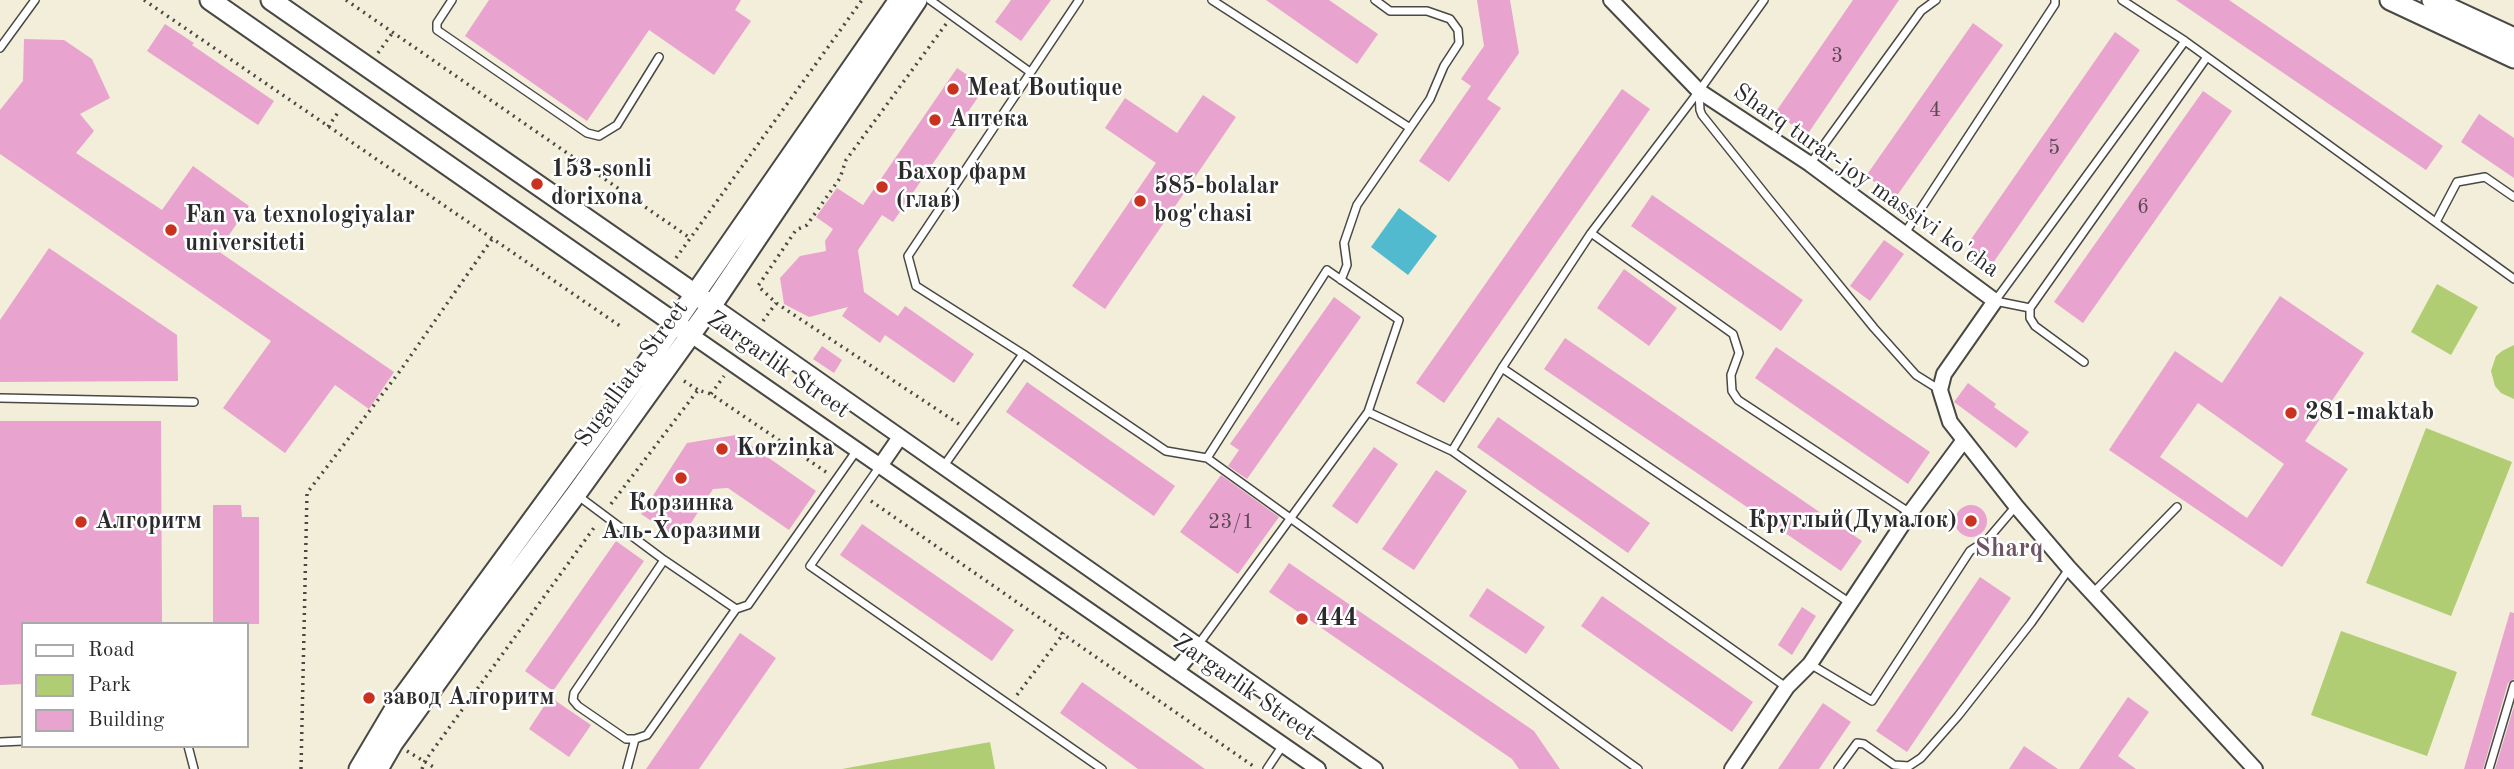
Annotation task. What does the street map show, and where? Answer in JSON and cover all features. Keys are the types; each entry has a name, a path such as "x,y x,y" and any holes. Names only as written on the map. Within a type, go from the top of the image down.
{"main road":[{"name":"Zargarlik Street","path":"210,0 683,329"},
{"name":"Zargarlik Street","path":"271,0 712,305"},
{"name":"Sugalliata Street","path":"378,769 393,743 454,658 576,495 683,329 695,294 899,0"},
{"name":"Sugalliata Street","path":"359,769 397,705 683,329 712,305 917,0"},
{"path":"2390,0 2514,58"},
{"path":"2432,0 2514,38"}],"street":[{"name":"Sharq turar-joy massivi ko'cha","path":"1611,0 1699,91 1810,164 1996,301 1944,374 1940,390"},
{"name":"Zargarlik Street","path":"712,305 1375,769"},
{"name":"Zargarlik Street","path":"683,329 1318,769"},
{"path":"1940,390 1950,422 2016,506 2092,594 2255,769"},
{"path":"880,466 900,437"},
{"path":"1732,769 1787,687 1810,664 1910,513 1964,440"},
{"path":"1176,671 1198,645"}],"lane":[{"path":"0,48 35,0"},
{"path":"452,0 437,23 438,30 587,133 599,136 617,125 659,57"},
{"path":"930,0 1030,72"},
{"path":"1079,0 908,256 916,286 1023,354 1166,451 1207,458 1638,769"},
{"path":"1212,0 1410,128"},
{"path":"1341,280 1347,265 1344,243 1357,205 1430,99 1444,66 1459,43 1458,30 1450,19 1439,13 1390,11 1375,0"},
{"path":"1452,451 1502,368 1591,233 1764,0"},
{"path":"1810,164 1921,11 1936,0"},
{"path":"1905,233 2049,14 2055,0"},
{"path":"2122,0 2185,41 2514,279"},
{"path":"2030,308 1996,301 2185,41"},
{"path":"2084,362 2035,326 2030,318 2030,308 2207,57"},
{"path":"1699,91 1700,110 1711,126 1874,328 1916,375 1940,390"},
{"path":"2436,222 2457,182 2485,177 2514,197"},
{"path":"1591,233 1733,334 1739,353 1731,376 1732,391 1738,400 1910,513"},
{"path":"1198,645 1368,412 1399,320 1326,270 1207,458"},
{"path":"943,467 1023,354"},
{"path":"1502,368 1850,603"},
{"path":"0,398 194,402"},
{"path":"1368,412 1452,451 1787,687"},
{"path":"664,560 574,693 573,700 578,706 626,739 647,734 736,609 748,605 857,450"},
{"path":"880,466 810,566 1102,769"},
{"path":"576,495 736,609"},
{"path":"1810,664 1872,701 1970,551 1987,540 2016,506"},
{"path":"2092,594 2177,507"},
{"path":"1838,769 1857,743 1864,744 1894,765 1909,766 1921,758 1958,716 2031,623 2069,568"},
{"path":"2489,769 2514,685"},
{"path":"627,769 635,739"},
{"path":"0,742 21,741"},
{"path":"1267,769 1283,745"},
{"path":"189,748 194,769"}],"path":[{"path":"144,0 623,328"},
{"path":"346,0 690,238"},
{"path":"673,263 862,0"},
{"path":"952,16 846,160 840,178 807,225 796,230 758,286 776,303 968,430"},
{"path":"377,55 393,32"},
{"path":"328,127 339,111"},
{"path":"301,769 307,493 400,371 492,239"},
{"path":"762,321 776,303"},
{"path":"711,394 724,376"},
{"path":"684,381 698,390"},
{"path":"1010,705 1064,633"},
{"path":"425,761 438,769"}],"green space":[{"path":"2437,284 2478,307 2451,355 2411,332"},
{"path":"2514,345 2514,399 2501,393 2495,386 2491,371 2496,356"},
{"path":"2426,428 2512,462 2451,616 2366,583"},
{"path":"2341,631 2457,672 2427,756 2311,715"},
{"path":"990,742 995,769 842,769"}],"water":[{"path":"1399,208 1437,236 1408,275 1371,247"}],"building":[{"path":"489,0 741,0 735,10 751,21 714,75 649,30 587,121 465,36"},
{"path":"1011,0 1051,0 1021,41 995,22"},
{"path":"1266,0 1329,0 1378,34 1357,64"},
{"path":"1477,0 1510,0 1519,53 1487,99 1501,108 1449,182 1419,161 1471,86 1461,79 1484,46"},
{"path":"1853,0 1899,0 1807,135 1775,113"},
{"path":"2176,0 2229,0 2443,146 2426,170"},
{"path":"1973,23 2003,45 1896,197 1866,176"},
{"path":"165,24 274,101 258,125 147,51"},
{"path":"2115,32 2140,50 1993,263 1967,245"},
{"name":"Fan va texnologiyalar universiteti","path":"24,39 64,40 92,59 110,98 80,114 94,131 76,153 162,210 193,166 249,206 218,251 394,372 369,409 335,385 285,453 223,408 271,341 0,154 0,110 23,81"},
{"path":"957,68 985,87 893,222 882,215 858,250 864,292 898,316 905,306 974,354 954,383 885,335 880,343 842,316 848,307 809,317 784,304 780,278 800,256 826,251 825,241 833,229 816,217 837,188 863,205"},
{"path":"1622,89 1650,109 1444,403 1416,383"},
{"path":"2203,91 2232,111 2083,323 2054,302"},
{"path":"1203,95 1236,117 1105,309 1072,286 1156,163 1105,128 1125,98 1177,133"},
{"path":"2479,114 2514,138 2514,178 2461,142"},
{"path":"1652,195 1803,300 1781,331 1631,226"},
{"path":"1884,240 1904,254 1870,301 1850,286"},
{"path":"49,248 177,335 178,381 0,382 0,320"},
{"path":"1624,269 1677,308 1649,346 1597,308"},
{"path":"2280,296 2364,353 2305,441 2348,469 2282,567 2109,450 2175,351 2222,383","holes":["2198,403 2284,464 2247,518 2160,457"]},
{"path":"1334,297 1361,317 1247,479 1228,466 1239,450 1230,444"},
{"path":"1565,338 1862,541 1841,571 1544,369"},
{"path":"822,346 842,360 834,373 813,359"},
{"path":"1776,347 1930,452 1908,484 1755,378"},
{"path":"1027,382 1175,486 1154,516 1006,412"},
{"path":"1968,383 1996,404 1994,407 2029,432 2016,448 1954,402"},
{"path":"1498,417 1650,523 1628,553 1477,447"},
{"name":"Алгоритм","path":"0,421 161,421 162,622 21,622 21,684 0,685"},
{"path":"736,435 816,491 789,530 728,488 713,489 680,540 641,514 687,443"},
{"path":"1374,447 1398,464 1357,524 1332,506"},
{"path":"1436,470 1467,491 1414,570 1382,549"},
{"path":"1221,475 1279,517 1238,574 1180,532"},
{"path":"213,505 241,505 242,517 259,517 259,624 213,622"},
{"path":"1971,505 1982,510 1987,521 1982,532 1971,537 1960,532 1955,521 1960,510"},
{"path":"862,524 1014,630 992,661 840,555"},
{"path":"616,541 644,561 553,691 525,671"},
{"path":"1289,563 1534,731 1560,769 1519,769 1512,759 1269,592"},
{"path":"1980,577 2011,598 1907,752 1876,731"},
{"path":"1487,588 1545,627 1526,654 1469,616"},
{"path":"1602,596 1753,702 1732,732 1581,626"},
{"path":"1802,607 1816,616 1792,655 1778,645"},
{"path":"2510,612 2514,613 2514,679 2508,683 2483,769 2464,769"},
{"path":"740,633 776,658 699,769 646,769"},
{"path":"1082,682 1205,769 1138,769 1060,713"},
{"path":"550,697 591,725 569,757 529,729"},
{"path":"2128,697 2149,712 2118,756 2136,769 2079,769"},
{"path":"1823,703 1851,722 1819,769 1778,769"},
{"path":"2514,706 2514,769 2495,769"},
{"path":"2024,746 2058,769 2009,769"}],"place":[{"name":"Meat Boutique","path":"953,89"},
{"name":"Аптека","path":"935,120"},
{"name":"153-sonli dorixona","path":"537,184"},
{"name":"Бахор фарм (глав)","path":"882,187"},
{"name":"585-bolalar bog'chasi","path":"1140,201"},
{"name":"Fan va texnologiyalar universiteti","path":"171,230"},
{"name":"281-maktab","path":"2291,413"},
{"name":"Korzinka","path":"722,449"},
{"name":"Корзинка Аль-Хоразими","path":"681,478"},
{"name":"Круглый(Думалок)","path":"1971,521"},
{"name":"Алгоритм","path":"81,522"},
{"name":"444","path":"1302,619"},
{"name":"завод Алгоритм","path":"369,698"}],"district":[{"name":"Sharq","path":"2009,549"}]}
